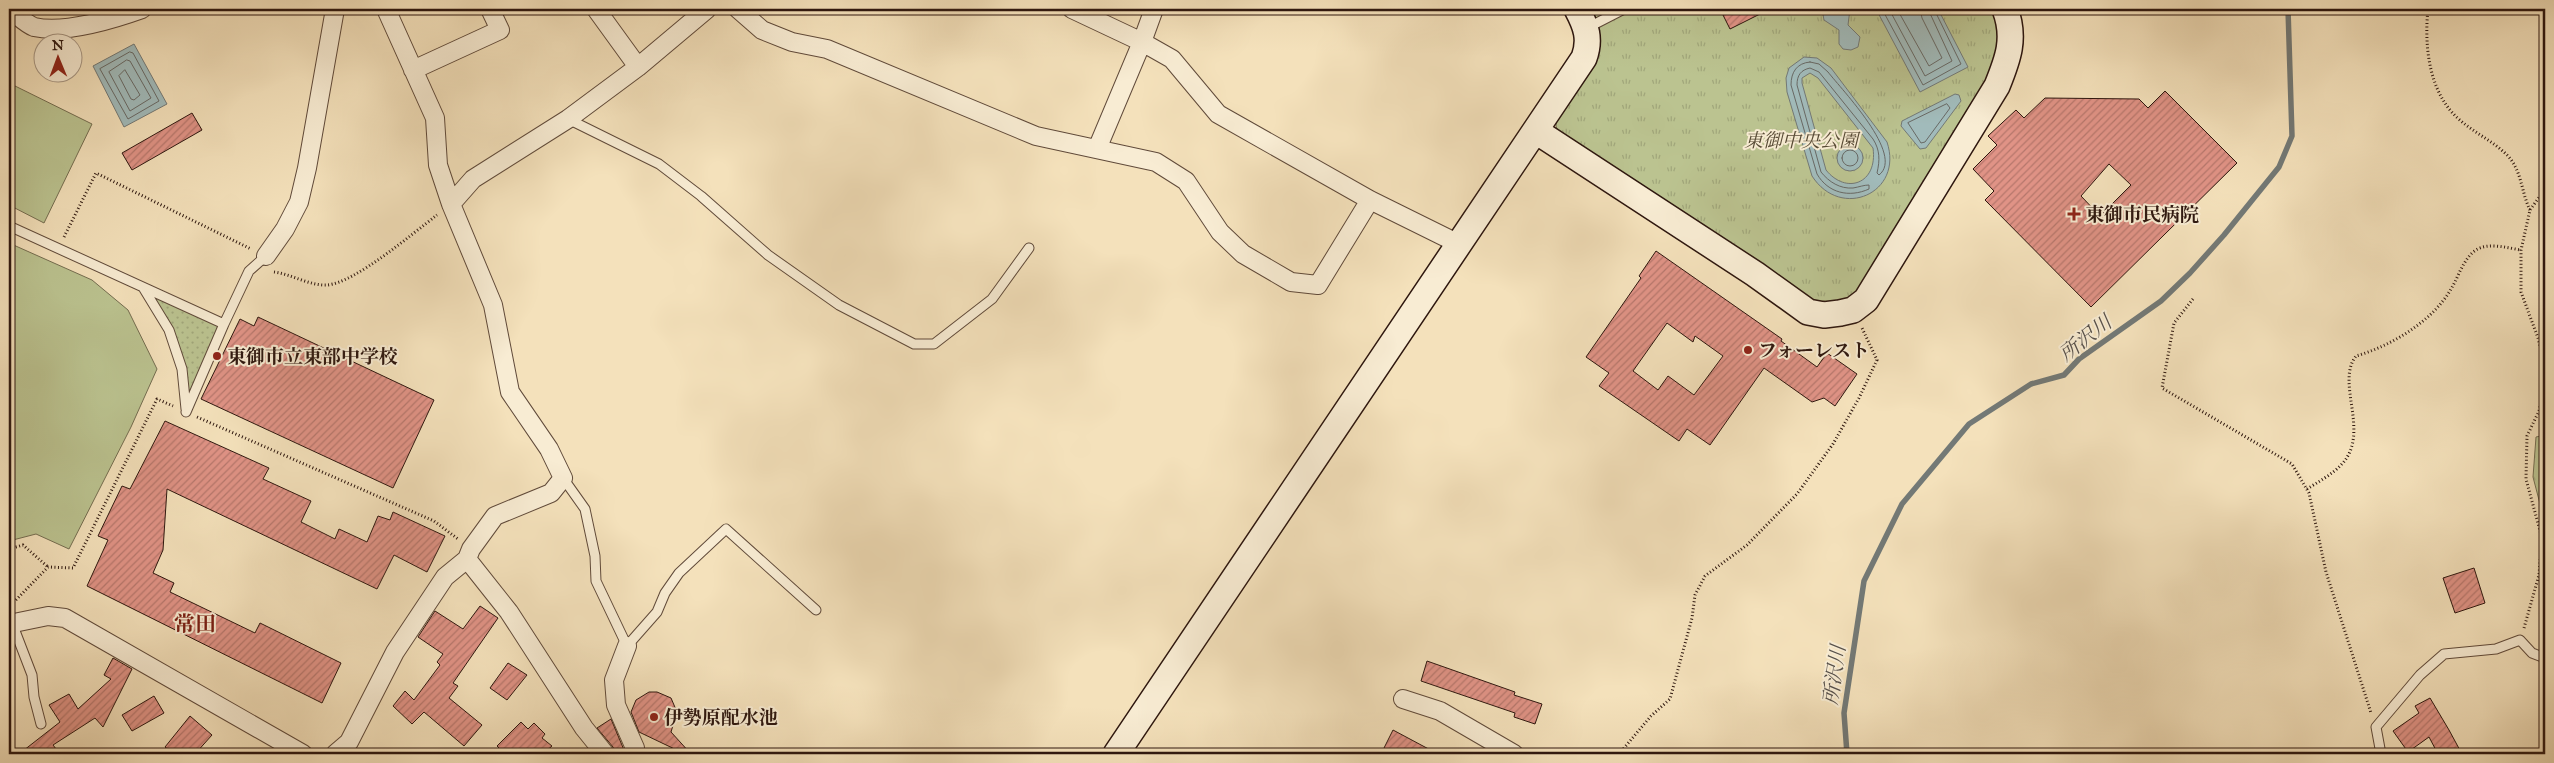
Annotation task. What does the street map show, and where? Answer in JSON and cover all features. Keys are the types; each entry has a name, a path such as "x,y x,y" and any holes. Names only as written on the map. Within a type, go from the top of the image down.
{"street":[{"path":"9,9 33,26 53,28 111,18 142,9"},
{"path":"266,256 285,228 299,202 335,9"},
{"path":"335,754 349,742 395,652 444,577 469,554 495,516 551,493 563,478 549,449 510,392 493,305 451,204 438,165 435,118 386,9"},
{"path":"413,70 500,30 490,9"},
{"path":"596,9 638,67"},
{"path":"451,204 473,179 568,119 638,67 707,9"},
{"path":"738,9 762,30 792,42 828,49 1036,136 1156,162 1186,181 1220,232 1243,254 1291,282 1318,285 1370,200"},
{"path":"1072,9 1142,42 1172,59 1218,114 1370,200 1459,244"},
{"path":"1096,148 1142,42 1154,9"},
{"path":"1536,131 1755,274 1808,312 1824,316 1853,310 1871,291 1997,86 2010,54 2008,17 2005,9"},
{"path":"1116,754 1459,244 1536,131 1585,64 1588,47 1582,18"},
{"path":"469,554 584,728 605,754"},
{"path":"10,618 48,616 65,618 282,749 303,754"},
{"path":"627,646 614,680 616,705 635,754"},
{"path":"1403,699 1440,711 1514,754"}],"lane":[{"path":"1582,18 1624,9"},
{"path":"568,119 658,164 701,196 768,255 839,305 914,344 934,344 992,299 1029,248"},
{"path":"9,226 224,324"},
{"path":"186,412 248,271 266,256"},
{"path":"144,289 169,330 182,369 186,412"},
{"path":"563,478 585,509 595,556 596,581 627,646 657,612 665,593 679,573 726,529 816,610"},
{"path":"10,618 32,675 34,697 41,724"},
{"path":"2381,754 2376,727 2420,674 2444,654 2496,649 2520,640 2532,653 2545,658"}],"path":[{"path":"2428,9 2426,48 2443,103 2459,120 2507,155 2517,169 2530,210"},
{"path":"58,249 96,173 266,256"},
{"path":"2545,189 2530,210 2521,250 2521,292 2538,338 2545,366"},
{"path":"248,271 276,272 325,285 340,282 370,264 451,204"},
{"path":"2307,489 2343,464 2350,450 2355,421 2349,371 2356,356 2393,342 2423,319 2451,290 2465,263 2477,249 2486,246 2521,250"},
{"path":"2193,299 2174,323 2162,388 2292,464 2307,489 2326,572 2364,695 2376,727"},
{"path":"1619,754 1651,716 1670,699 1692,618 1695,594 1705,576 1747,545 1797,494 1833,444 1859,398 1877,360 1853,310"},
{"path":"2520,640 2530,614 2539,575 2542,538 2526,479 2527,436 2540,411 2545,384"},
{"path":"9,549 23,545 48,567 72,568 157,399 434,521 469,554"},
{"path":"10,618 48,567"}],"green space":[{"name":"東御中央公園","path":"1584,9 1993,9 2003,39 2000,58 1866,283 1848,301 1811,304 1559,135 1556,126 1557,115"},
{"path":"9,83 92,124 44,223 9,205"},
{"path":"9,243 92,280 128,310 157,369 131,427 69,549 36,534 9,541"},
{"path":"144,289 224,324 186,412 182,369 169,330"},
{"path":"2545,435 2545,523 2533,477 2536,437"}],"water":[{"path":"1822,9 1850,9 1848,25 1860,37 1858,47 1851,50 1843,49 1839,44 1839,30 1824,20"},
{"path":"1876,9 1938,9 1968,67 1920,92"},
{"path":"134,44 167,104 124,127 93,66"},
{"path":"1804,57 1817,58 1831,68 1887,142 1890,160 1887,175 1878,187 1867,195 1853,198 1838,197 1824,190 1812,176 1787,92 1786,78 1789,68","holes":["1810,73 1818,78 1873,148 1871,170 1859,182 1851,184 1842,182 1834,178 1826,170 1802,83 1802,78"]},
{"path":"1955,94 1959,95 1961,101 1926,148 1920,149 1901,126 1902,121"},
{"path":"1850,145 1859,149 1863,158 1859,167 1850,171 1841,167 1837,158 1841,149"}],"building":[{"path":"1720,9 1770,9 1730,29"},
{"name":"東御市民病院","path":"2165,91 2237,163 2091,307 1985,200 1994,191 1973,169 1997,145 1988,136 2016,110 2024,118 2045,98 2139,99 2148,108","holes":["2109,164 2131,185 2100,216 2081,196"]},
{"path":"192,113 202,130 132,170 122,153"},
{"name":"フォーレスト","path":"1656,251 1782,339 1781,341 1817,367 1827,353 1857,374 1835,406 1824,398 1812,402 1764,368 1710,445 1687,429 1679,441 1599,386 1609,373 1586,357 1641,278 1639,276","holes":["1667,323 1693,342 1695,336 1723,356 1694,395 1668,376 1658,390 1633,371"]},
{"name":"東御市立東部中学校","path":"258,317 434,400 393,488 201,399 240,319 254,326"},
{"path":"165,421 269,468 263,479 311,501 301,522 335,539 339,529 367,542 378,516 390,520 393,512 445,536 427,572 394,555 377,589 167,489 163,550 153,573 174,583 170,592 255,633 260,623 341,663 322,703 87,586 108,540 98,536 122,486 130,489"},
{"path":"2474,568 2485,603 2455,613 2443,578"},
{"path":"480,606 498,618 453,683 458,686 449,698 482,725 464,746 424,712 412,724 393,706 405,691 414,700 440,665 437,662 443,654 418,637 435,611 463,629"},
{"path":"113,658 132,669 103,727 95,718 53,745 60,754 19,754 60,722 49,705 69,694 78,709 111,679 104,675"},
{"path":"1427,661 1515,692 1514,695 1542,704 1535,724 1514,717 1515,713 1421,681"},
{"path":"508,663 527,675 507,700 490,688"},
{"name":"伊勢原配水池","path":"649,692 657,692 671,698 677,712 671,732 691,754 685,754 639,732 631,712 636,700"},
{"path":"154,696 164,713 132,731 122,715"},
{"path":"2430,698 2462,754 2438,754 2429,737 2408,752 2393,731 2419,713 2415,706"},
{"path":"190,716 212,735 195,754 174,754 165,747"},
{"path":"611,719 624,754 615,754 613,747 597,728"},
{"path":"521,722 528,729 534,723 545,734 542,738 552,746 543,754 505,754 497,746"},
{"path":"1393,730 1438,754 1395,754 1384,748"}],"waterway":[{"name":"所沢川","path":"1847,754 1844,713 1864,581 1902,504 1969,424 2031,384 2064,375 2079,359 2161,301 2190,273 2224,235 2279,167 2292,136 2288,9"}],"place":[{"name":"東御市民病院","path":"2074,214"},
{"name":"フォーレスト","path":"1748,350"},
{"name":"東御市立東部中学校","path":"217,356"},
{"name":"伊勢原配水池","path":"654,717"}],"district":[{"name":"常田","path":"195,624"}]}
